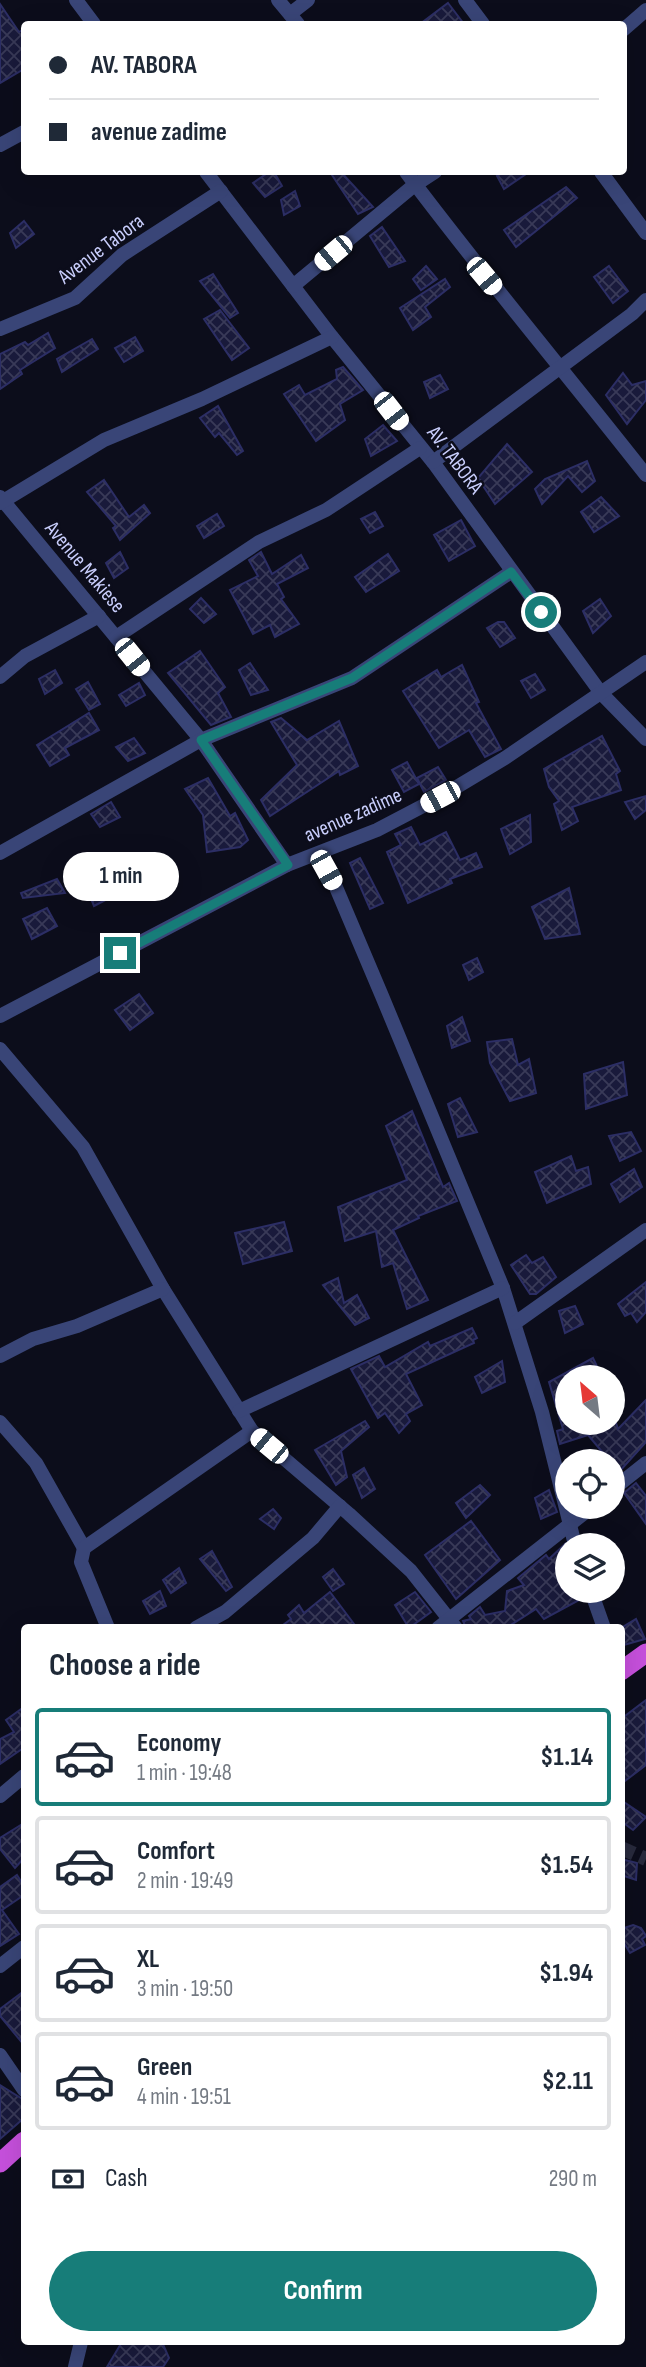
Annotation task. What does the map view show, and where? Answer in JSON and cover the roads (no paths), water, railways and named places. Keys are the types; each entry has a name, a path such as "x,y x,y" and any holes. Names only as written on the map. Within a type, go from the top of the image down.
{"highway":[{"path":"625,1668 646,1653"},
{"path":"0,2163 21,2144"}],"street":[{"path":"76,0 92,21"},
{"path":"278,0 294,19 308,0"},
{"path":"465,0 481,21"},
{"path":"627,27 646,10"},
{"path":"0,145 21,134"},
{"name":"AV. TABORA","path":"208,175 332,337 433,462 601,693 646,739"},
{"path":"408,175 484,276 560,366 646,475"},
{"path":"293,286 415,184 430,175"},
{"path":"603,175 646,233"},
{"name":"Avenue Tabora","path":"0,329 75,298 122,255 221,191"},
{"path":"433,462 632,314 646,300"},
{"path":"1,501 104,440 202,399 332,337"},
{"path":"116,637 259,542 326,510 421,448"},
{"name":"Avenue Makiese","path":"1,501 201,740 288,865"},
{"path":"0,853 201,740 352,678 511,572"},
{"path":"0,677 25,656 99,616"},
{"name":"avenue zadime","path":"0,1016 288,865 377,830 440,797 646,662"},
{"path":"318,855 335,885 503,1289 542,1412 571,1533"},
{"path":"0,1049 83,1147 163,1289 252,1431 411,1571 447,1624"},
{"path":"515,1323 646,1230"},
{"path":"0,1356 33,1339 77,1326 163,1289"},
{"path":"239,1411 503,1289"},
{"path":"0,1422 44,1475 84,1548 81,1562 106,1624"},
{"path":"84,1548 252,1431"},
{"path":"625,1480 646,1463"},
{"path":"203,1624 225,1612 313,1538 340,1506"},
{"path":"449,1624 577,1519"},
{"path":"595,1603 603,1624"},
{"path":"0,1796 21,1778"},
{"path":"0,1966 21,1949"},
{"path":"0,2055 21,2086"},
{"path":"75,2367 80,2345"}],"tunnel":[{"path":"625,1850 646,1859"}]}
